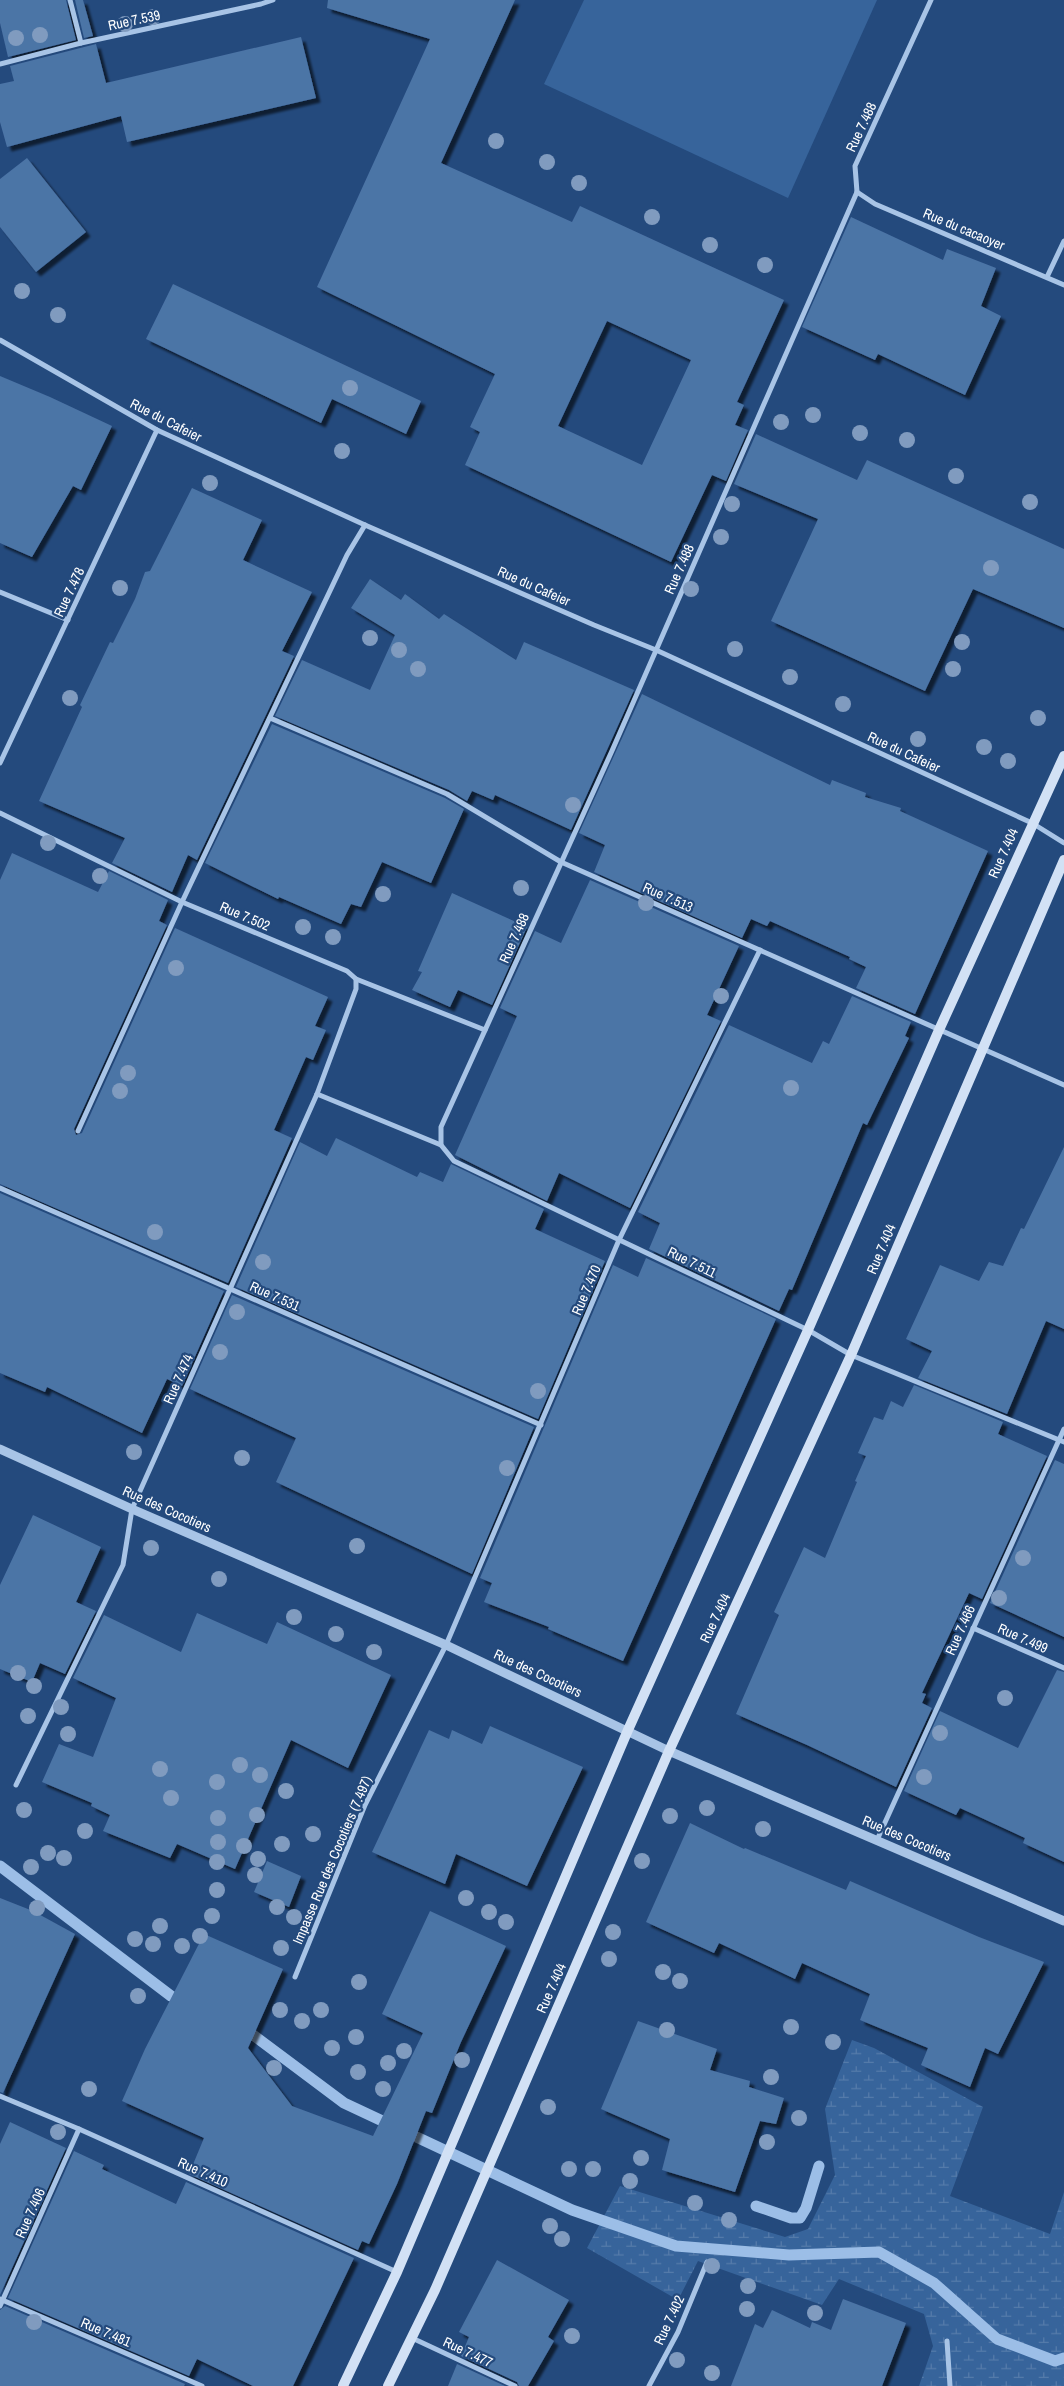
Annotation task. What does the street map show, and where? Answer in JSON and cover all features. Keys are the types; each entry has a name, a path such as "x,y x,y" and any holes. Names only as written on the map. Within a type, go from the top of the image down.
{"main road":[{"name":"Rue 7.404","path":"343,2386 397,2272 628,1730 808,1330 939,1030 1064,756"},
{"name":"Rue 7.404","path":"388,2386 412,2338 669,1751 850,1355 1064,860"}],"street":[{"path":"70,0 81,44"},
{"name":"Rue 7.539","path":"0,64 273,0"},
{"name":"Rue 7.488","path":"441,1145 441,1126 656,650 857,192 855,166 931,0"},
{"name":"Rue du cacaoyer","path":"857,192 875,204 1064,284"},
{"path":"1047,277 1064,241"},
{"name":"Rue du Cafeier","path":"0,340 157,430 594,625 656,650 1032,823 1064,843"},
{"name":"Rue 7.478","path":"0,763 157,430"},
{"path":"78,1131 182,902 347,554 365,524"},
{"path":"0,592 68,620"},
{"name":"Rue 7.513","path":"270,718 447,794 561,862 1064,1085"},
{"name":"Rue 7.502","path":"0,812 182,902 347,971 356,978 485,1030"},
{"name":"Rue 7.470","path":"446,1645 619,1240 760,950"},
{"name":"Rue 7.474","path":"16,1785 123,1565 132,1509 317,1094 356,989 356,978"},
{"name":"Rue 7.511","path":"317,1094 441,1145 454,1160 808,1330 850,1355 1061,1441"},
{"name":"Rue 7.531","path":"0,1188 540,1426"},
{"name":"Rue 7.466","path":"877,1840 973,1628 1061,1441 1064,1428"},
{"name":"Rue des Cocotiers","path":"0,1449 132,1509 446,1645 669,1751 1064,1921"},
{"name":"Rue 7.499","path":"973,1628 1064,1668"},
{"name":"Impasse Rue des Cocotiers (7.497)","path":"295,1978 365,1805 446,1645"},
{"name":"Rue 7.410","path":"0,2096 80,2129 397,2272"},
{"name":"Rue 7.406","path":"1,2302 80,2129"},
{"name":"Rue 7.402","path":"649,2386 678,2332 707,2262"},
{"name":"Rue 7.481","path":"1,2302 202,2386"},
{"name":"Rue 7.477","path":"412,2338 514,2386"},
{"path":"947,2341 950,2386"}],"green space":[{"path":"584,0 877,0 788,198 544,84"},
{"path":"852,2040 874,2048 983,2107 950,2196 1050,2234 1064,2192 1064,2386 919,2386 933,2346 924,2314 839,2279 822,2305 698,2261 678,2300 587,2248 620,2186 785,2237 808,2229 835,2175 825,2109"}],"building":[{"path":"0,0 66,0 76,40 8,57 0,23"},
{"path":"75,0 83,0 93,36 84,38"},
{"path":"328,0 515,0 441,163 572,222 580,206 784,300 737,402 744,405 735,425 748,430 726,481 712,475 671,562 465,465 480,432 470,427 495,374 317,287 430,39 327,8","holes":["607,321 691,360 642,465 558,426"]},
{"path":"301,37 316,98 127,142 121,116 7,147 0,122 0,84 14,81 10,66 96,44 106,83"},
{"path":"27,158 86,232 36,272 0,227 0,179"},
{"path":"851,217 943,260 947,249 996,268 981,306 1001,316 965,395 878,354 875,360 802,327"},
{"path":"173,284 421,401 406,434 332,399 321,423 146,339"},
{"path":"0,376 112,426 81,490 73,486 32,557 0,543"},
{"path":"756,434 857,480 867,460 1064,549 1064,628 973,589 925,691 771,621 818,519 734,484"},
{"path":"192,488 262,520 243,560 312,592 282,651 294,656 197,860 188,855 172,892 112,863 125,838 39,801 82,707 80,705 110,642 113,643 135,599 145,572 150,571"},
{"path":"370,579 401,600 405,594 439,619 444,614 516,660 524,642 634,690 571,830 495,795 493,800 472,791 467,801 449,790 275,716 302,660 370,690 395,635 351,608"},
{"path":"642,694 830,785 832,780 866,793 865,797 901,808 900,811 988,851 915,1014 856,988 866,967 849,959 850,957 770,921 767,926 751,919 742,938 594,872 605,845 579,833"},
{"path":"272,724 445,798 464,809 431,883 382,862 361,907 351,904 341,924 279,897 278,899 205,863"},
{"path":"12,853 98,892 109,871 168,900 159,921 167,925 74,1129 76,1135 82,1133 175,928 328,997 315,1026 326,1030 313,1060 306,1057 274,1130 292,1138 228,1283 0,1184 0,880"},
{"path":"590,880 739,946 707,1015 721,1021 630,1208 559,1173 547,1201 455,1155 517,1016 500,1008 535,931 561,943"},
{"path":"452,893 527,927 492,1005 458,990 450,1007 412,990 422,972 418,971"},
{"path":"852,996 911,1022 905,1036 909,1038 867,1125 863,1123 792,1290 789,1289 779,1311 649,1249 660,1223 638,1212 729,1025 812,1063 823,1041 829,1044"},
{"path":"336,1138 417,1177 420,1172 443,1182 451,1164 544,1209 535,1229 605,1261 538,1419 236,1287 300,1142 327,1156"},
{"path":"1064,1147 1064,1329 1046,1321 1007,1414 918,1378 932,1351 906,1339 940,1265 979,1281 989,1262 1003,1266 1021,1228 1024,1229"},
{"path":"0,1193 224,1291 182,1386 167,1379 142,1433 47,1387 45,1392 0,1373"},
{"path":"646,1258 776,1319 623,1661 548,1629 549,1627 484,1602 492,1583 480,1578 613,1265 638,1277"},
{"path":"232,1295 534,1427 472,1574 276,1482 296,1438 190,1389"},
{"path":"914,1385 1003,1422 998,1434 1047,1456 982,1599 969,1593 922,1693 926,1694 922,1703 932,1708 896,1787 736,1714 779,1615 774,1612 804,1547 825,1558 857,1482 855,1481 866,1456 858,1453 874,1417 883,1420 891,1401 903,1407"},
{"path":"1055,1460 1064,1464 1064,1637 990,1603"},
{"path":"33,1515 101,1547 76,1602 96,1611 65,1674 40,1663 32,1682 0,1669 0,1585"},
{"path":"197,1613 267,1644 277,1622 391,1675 348,1768 291,1740 235,1869 177,1844 170,1858 103,1831 110,1815 91,1806 92,1803 42,1782 59,1744 93,1757 116,1698 73,1678 104,1615 181,1652"},
{"path":"1057,1670 1064,1672 1064,1862 1023,1843 1025,1838 960,1808 956,1815 904,1791 940,1711 1018,1748"},
{"path":"490,1726 583,1767 527,1886 456,1854 445,1884 372,1852 429,1730 449,1739 452,1730 482,1744"},
{"path":"690,1823 744,1849 846,1890 850,1881 979,1937 1044,1962 998,2054 985,2048 970,2087 921,2065 928,2048 860,2020 870,1994 802,1963 795,1979 719,1943 714,1953 646,1922"},
{"path":"267,1861 301,1876 289,1907 254,1892"},
{"path":"0,1898 33,1911 75,1934 3,2093 0,2092"},
{"path":"430,1911 506,1946 461,2042 432,2113 426,2111 397,2184 369,2244 362,2241 358,2250 189,2174 204,2138 122,2101 145,2049 204,1934 283,1969 248,2048 292,2106 373,2136 423,2033 382,2014"},
{"path":"638,2021 717,2049 710,2070 750,2081 749,2087 784,2098 776,2124 760,2121 735,2192 662,2170 670,2139 601,2109"},
{"path":"10,2122 66,2148 0,2295 0,2144"},
{"path":"74,2151 104,2165 102,2169 176,2204 186,2182 354,2258 293,2386 253,2386 197,2359 189,2376 8,2298"},
{"path":"497,2260 569,2300 548,2337 554,2341 528,2386 519,2386 517,2382 461,2356 469,2337 459,2332"},
{"path":"843,2299 906,2323 882,2386 731,2386 755,2324 763,2328 772,2310 810,2328 812,2322 831,2330"},
{"path":"5,2306 185,2384 184,2386 0,2386 0,2310"},
{"path":"457,2364 505,2386 448,2386"}],"waterway":[{"path":"0,1866 171,1996 185,2002"},
{"path":"241,2026 344,2103 572,2210 676,2246 789,2255 879,2252 934,2283 997,2339 1055,2361 1064,2358"},
{"path":"756,2206 791,2218 800,2218 806,2208 819,2166"}]}
